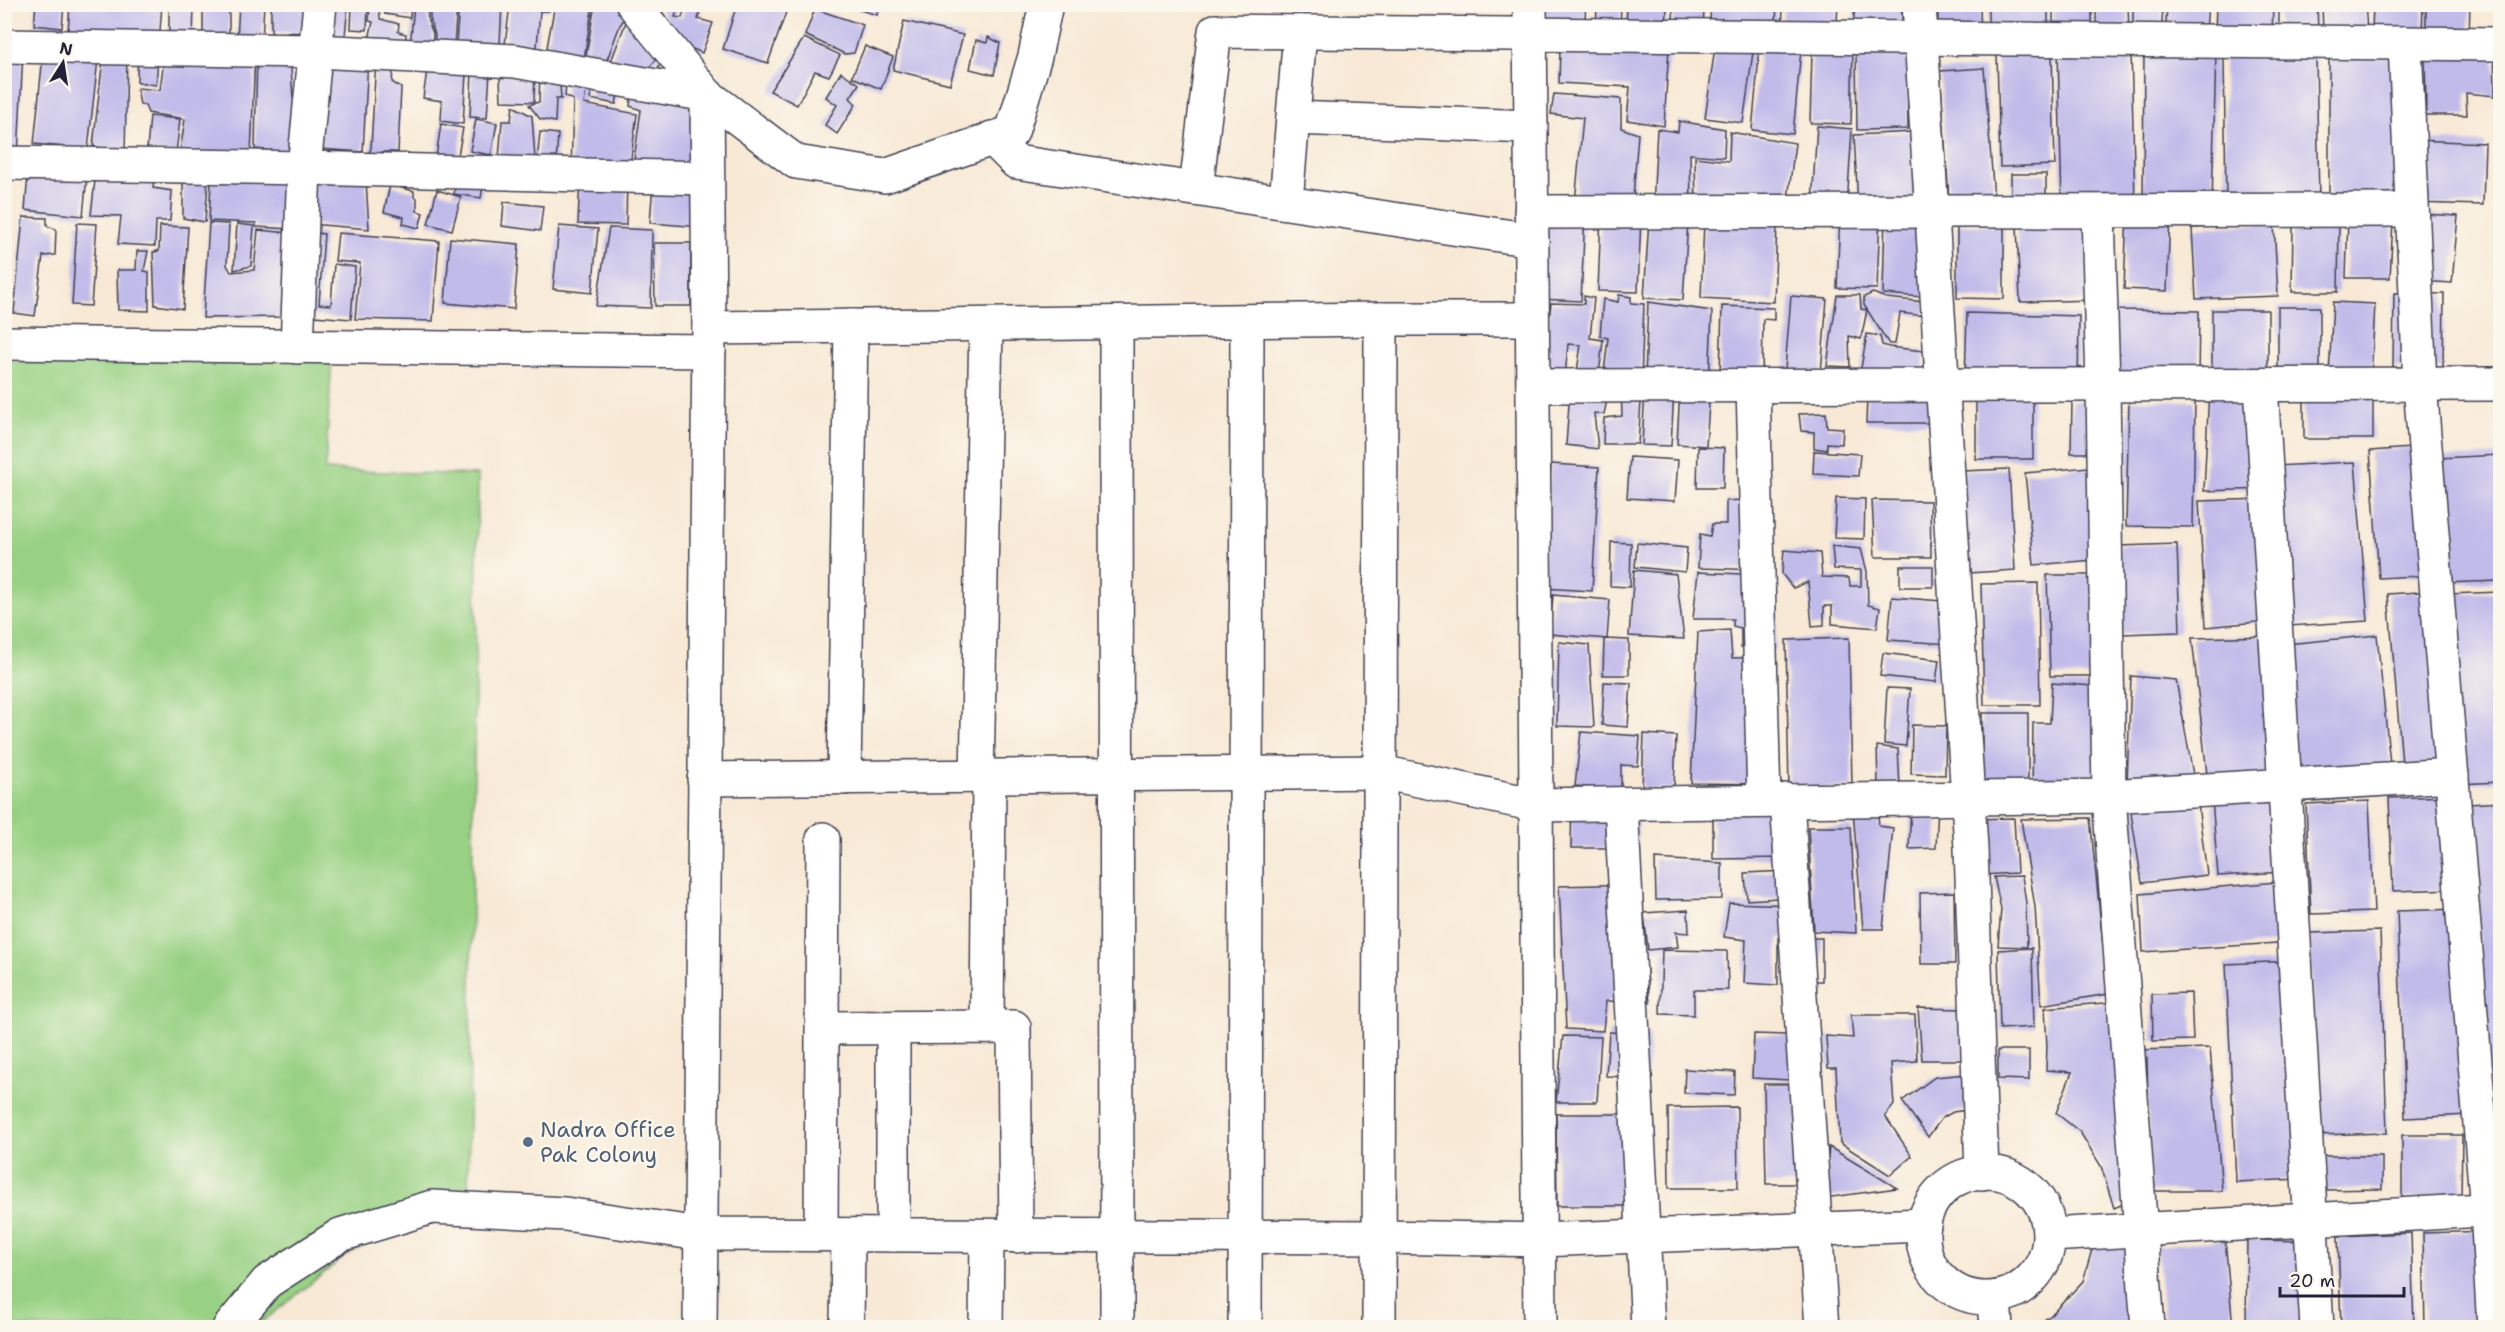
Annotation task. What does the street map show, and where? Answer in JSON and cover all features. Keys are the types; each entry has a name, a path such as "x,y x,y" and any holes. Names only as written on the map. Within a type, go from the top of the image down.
{"street":[{"path":"297,347 304,168 320,4"},
{"path":"633,4 706,95 796,162 885,176 1012,132 1035,56 1046,4"},
{"path":"1919,4 1969,797 1982,1173"},
{"path":"1196,189 1215,31 1300,33 1530,20 1921,39 2500,44"},
{"path":"1530,20 1540,1328"},
{"path":"1286,202 1300,33"},
{"path":"2405,43 2420,385 2452,775 2494,1210 2494,1328"},
{"path":"4,46 315,51 515,61 706,95"},
{"path":"700,1328 709,339 706,95"},
{"path":"1293,118 1531,127"},
{"path":"992,138 1016,162 1286,202 1532,226 1932,211 2412,210"},
{"path":"4,163 707,178"},
{"path":"2098,212 2109,796 2139,1230 2148,1328"},
{"path":"1379,1328 1381,319"},
{"path":"4,343 297,347 709,339 851,327 1532,319"},
{"path":"1245,1328 1247,322"},
{"path":"1116,323 1117,1328"},
{"path":"986,325 983,777 987,1027"},
{"path":"844,778 851,327"},
{"path":"1533,386 2500,384"},
{"path":"2261,385 2317,1328"},
{"path":"1753,386 1776,800 1817,1229 1822,1328"},
{"path":"704,779 1117,777 1381,772 1536,805 2109,796 2452,775"},
{"path":"1621,804 1648,1328"},
{"path":"823,840 823,1028 835,1234 847,1328"},
{"path":"823,1028 1014,1027 1002,1236 986,1328"},
{"path":"893,1028 894,1235"},
{"path":"1994,1172 2015,1179 2032,1192 2045,1210 2050,1235 2046,1257 2036,1276 2015,1292 1995,1313 1944,1282 1930,1264 1924,1247 1924,1225 1930,1204 1940,1192 1957,1179 1994,1172"},
{"path":"229,1328 267,1282 340,1235 432,1207 565,1214 700,1234 1380,1237 1540,1240 1924,1225"},
{"path":"2050,1235 2494,1210"}],"green space":[{"path":"332,358 325,470 478,475 468,1193 349,1253 256,1327 5,1327 4,361"}],"building":[{"path":"36,4 64,4 62,28 34,25"},
{"path":"70,4 162,4 156,85 137,82 138,38 68,32"},
{"path":"169,4 194,4 193,40 169,40"},
{"path":"203,4 229,4 229,38 203,38"},
{"path":"239,4 264,4 262,41 237,40"},
{"path":"271,4 318,4 318,33 271,32"},
{"path":"325,4 348,4 344,47 321,44"},
{"path":"352,4 368,4 367,30 351,29"},
{"path":"370,4 379,4 380,19 399,24 398,32 406,34 405,42 367,47 373,22 369,21"},
{"path":"385,4 411,4 410,18 385,14"},
{"path":"414,4 427,4 428,21 433,33 432,53 410,48"},
{"path":"430,4 457,4 453,59 434,54 435,35 430,18"},
{"path":"459,4 502,4 499,62 455,58"},
{"path":"510,4 551,4 549,11 540,11 536,58 504,53"},
{"path":"555,4 593,4 583,64 545,58"},
{"path":"595,4 631,4 632,7 620,25 602,73 584,67"},
{"path":"657,4 679,4 675,17 682,18 686,4 702,4 698,19 713,23 702,53 684,45"},
{"path":"737,4 753,8 754,4 789,4 768,63 723,49"},
{"path":"840,4 879,4 877,15"},
{"path":"1541,4 1586,4 1584,33 1540,35"},
{"path":"1597,4 1621,4 1620,31 1596,31"},
{"path":"1627,4 1667,4 1666,32 1626,30"},
{"path":"1674,4 1704,4 1703,35 1672,34"},
{"path":"1711,4 1777,4 1775,40 1709,36"},
{"path":"1783,4 1838,4 1836,41 1782,39"},
{"path":"1855,4 1902,4 1902,30 1853,30"},
{"path":"1938,4 1980,4 1981,48 1938,49"},
{"path":"1988,4 2048,4 2048,43 1988,43"},
{"path":"2053,4 2092,4 2092,36 2053,36"},
{"path":"2096,4 2128,4 2129,35 2096,35"},
{"path":"2133,4 2163,4 2161,41 2133,38"},
{"path":"2216,4 2273,4 2272,37 2215,35"},
{"path":"2279,4 2317,4 2318,32 2279,29"},
{"path":"2322,4 2365,4 2367,29 2323,31"},
{"path":"2373,4 2423,4 2422,33 2372,32"},
{"path":"2426,4 2470,4 2469,35 2426,34"},
{"path":"2167,5 2208,5 2205,42 2165,40"},
{"path":"815,9 863,25 854,53 845,54 805,35"},
{"path":"636,13 666,49 639,78 607,72 626,22"},
{"path":"904,21 963,35 950,84 893,70"},
{"path":"988,37 1000,43 994,75 970,69 976,40 987,43"},
{"path":"804,38 840,55 829,76 815,71 797,105 770,91"},
{"path":"1716,40 1754,45 1743,123 1705,118"},
{"path":"44,45 99,50 88,149 34,144"},
{"path":"865,46 893,57 881,89 852,77"},
{"path":"1760,46 1801,50 1793,134 1752,130"},
{"path":"1669,47 1664,126 1627,120 1630,87 1559,83 1560,50"},
{"path":"4,48 23,50 18,158 4,154"},
{"path":"2144,48 2216,50 2212,204 2143,202"},
{"path":"104,49 127,52 125,154 93,146"},
{"path":"2425,49 2494,50 2495,96 2466,93 2467,115 2426,115"},
{"path":"1812,51 1853,52 1851,124 1810,123"},
{"path":"2131,51 2135,202 2062,205 2058,52"},
{"path":"165,52 255,52 251,154 180,153 185,119 148,113 145,105 140,105 137,88 160,90"},
{"path":"257,52 290,54 293,98 301,99 296,153 255,149"},
{"path":"1856,53 1907,53 1908,129 1857,130"},
{"path":"2052,54 2055,165 2000,167 1997,55"},
{"path":"324,55 368,58 363,152 319,149"},
{"path":"670,56 703,97 702,169 632,174 641,110 630,106 632,92"},
{"path":"2316,56 2319,200 2226,201 2224,58"},
{"path":"2329,57 2406,57 2407,206 2329,207"},
{"path":"376,58 394,60 392,82 401,88 398,152 382,152 376,166 365,164 371,148"},
{"path":"428,64 466,73 463,124 441,121 442,101 423,98"},
{"path":"1984,68 1995,211 1950,214 1940,71"},
{"path":"535,70 534,102 501,101 500,76"},
{"path":"472,71 490,72 487,118 470,117"},
{"path":"540,71 559,71 561,99 556,99 555,122 540,119 529,105 539,102"},
{"path":"841,72 859,84 850,98 856,104 837,134 825,125 837,105 826,97"},
{"path":"596,73 621,78 616,104 590,99"},
{"path":"567,74 588,77 584,104 637,114 629,173 571,173 573,100 565,96"},
{"path":"1554,94 1621,99 1621,128 1638,134 1632,210 1575,203 1583,118 1551,114"},
{"path":"513,106 532,116 535,159 499,158 502,121 511,121"},
{"path":"150,116 180,119 176,153 147,150"},
{"path":"476,119 497,123 491,155 470,151"},
{"path":"1679,121 1725,129 1724,157 1690,154 1691,208 1653,207 1657,129 1678,132"},
{"path":"441,124 463,128 457,161 436,157"},
{"path":"1817,126 1852,129 1847,206 1812,203"},
{"path":"540,132 558,134 556,164 537,162"},
{"path":"1730,132 1795,143 1786,215 1696,208 1695,157 1729,161"},
{"path":"1914,132 1917,201 1858,204 1854,135"},
{"path":"2416,140 2485,143 2483,205 2413,203"},
{"path":"30,151 89,156 83,216 25,210"},
{"path":"98,155 156,162 153,188 172,191 170,221 156,221 155,246 118,244 121,216 91,215"},
{"path":"296,155 291,229 256,227 256,223 209,221 211,181"},
{"path":"314,156 366,180 369,229 310,224"},
{"path":"458,164 486,168 481,198 454,194"},
{"path":"654,169 706,173 702,227 650,223"},
{"path":"2011,174 2046,174 2046,207 2011,208"},
{"path":"580,175 627,177 626,225 578,224"},
{"path":"208,181 205,222 183,218 183,183 163,182"},
{"path":"390,185 414,191 414,197 417,198 417,211 423,213 419,228 403,224 404,217 384,212"},
{"path":"437,190 461,197 452,230 428,224"},
{"path":"504,202 543,206 540,231 502,226"},
{"path":"1543,210 1585,213 1581,301 1539,299"},
{"path":"1840,212 1880,214 1877,289 1837,288"},
{"path":"2127,213 2170,215 2167,291 2124,289"},
{"path":"2405,213 2458,216 2452,283 2404,280"},
{"path":"1601,214 1641,215 1638,292 1598,291"},
{"path":"1885,214 1921,218 1925,297 1883,294"},
{"path":"23,217 47,218 47,226 56,229 55,255 43,256 35,316 14,313"},
{"path":"2348,217 2393,220 2390,278 2346,278"},
{"path":"1649,219 1688,221 1683,300 1644,298"},
{"path":"2293,220 2339,220 2338,292 2292,292"},
{"path":"1704,221 1777,225 1774,302 1701,298"},
{"path":"2094,222 2097,300 2020,302 2017,225"},
{"path":"77,223 97,224 91,306 72,305"},
{"path":"209,223 229,224 227,265 231,272 254,270 258,230 290,233 285,317 203,318"},
{"path":"237,224 254,226 251,266 234,270"},
{"path":"2274,224 2278,296 2196,299 2192,228"},
{"path":"1957,225 2004,226 2004,299 1957,298"},
{"path":"160,226 188,227 183,309 155,305 153,252 159,251"},
{"path":"559,226 598,229 592,293 553,289"},
{"path":"609,228 652,230 651,308 596,306"},
{"path":"299,231 324,234 319,304 331,305 334,264 355,267 351,319 289,314"},
{"path":"338,233 439,241 433,321 355,319 360,263 335,261"},
{"path":"450,238 519,244 514,309 445,303"},
{"path":"654,243 691,243 691,306 655,306"},
{"path":"137,251 148,251 144,271 149,272 149,311 118,310 117,270 136,270"},
{"path":"1873,293 1886,298 1925,302 1924,316 1900,313 1895,344 1889,344 1864,305 1864,297"},
{"path":"2394,293 2444,294 2443,368 2393,367"},
{"path":"1619,295 1631,297 1631,303 1644,304 1641,380 1604,373 1608,338 1600,336 1603,299 1618,302"},
{"path":"1837,295 1860,295 1861,309 1867,310 1861,339 1849,336 1850,367 1827,366"},
{"path":"1584,296 1594,298 1590,338 1603,340 1599,375 1577,371 1581,345 1568,344 1565,377 1543,374 1551,303 1584,304"},
{"path":"1791,296 1827,299 1821,373 1785,369"},
{"path":"1648,302 1712,311 1709,384 1645,378"},
{"path":"2333,302 2375,304 2371,378 2329,375"},
{"path":"1722,306 1774,308 1774,320 1763,319 1762,383 1720,374"},
{"path":"2278,307 2320,307 2320,380 2278,379"},
{"path":"2110,310 2199,311 2198,382 2110,381"},
{"path":"2212,310 2268,310 2268,374 2212,374"},
{"path":"1967,313 2079,316 2078,384 1965,381"},
{"path":"1867,334 1880,336 1882,345 1924,351 1923,384 1859,379"},
{"path":"1621,387 1642,388 1638,444 1603,444 1604,418 1622,416"},
{"path":"1680,388 1710,390 1706,446 1677,444"},
{"path":"2304,388 2373,388 2373,439 2304,439"},
{"path":"1645,389 1674,390 1671,446 1642,445"},
{"path":"2209,390 2276,391 2267,489 2204,491"},
{"path":"1570,391 1609,391 1604,414 1594,413 1598,449 1566,445"},
{"path":"1976,391 2033,391 2033,459 1976,459"},
{"path":"1867,396 1932,396 1931,423 1866,423"},
{"path":"2129,400 2195,401 2193,527 2126,526"},
{"path":"2072,401 2101,401 2101,453 2071,453"},
{"path":"1826,413 1827,427 1843,428 1842,444 1827,443 1827,450 1814,448 1814,432 1801,431 1799,414"},
{"path":"1698,447 1724,448 1723,488 1697,488"},
{"path":"2425,447 2434,575 2379,578 2370,451"},
{"path":"1814,451 1860,454 1858,476 1813,474"},
{"path":"2500,455 2500,581 2443,583 2438,458"},
{"path":"1630,457 1678,460 1675,501 1627,498"},
{"path":"2355,462 2368,621 2289,626 2275,466"},
{"path":"1551,464 1599,467 1592,591 1543,588"},
{"path":"2099,466 2107,559 2034,565 2025,473"},
{"path":"2009,469 2015,570 1969,573 1962,471"},
{"path":"1836,498 1865,499 1864,539 1834,538"},
{"path":"1758,499 1766,570 1698,568 1700,534 1710,536 1712,524 1726,524 1726,501"},
{"path":"2265,499 2277,620 2206,627 2199,501"},
{"path":"1872,500 1930,501 1931,557 1875,557"},
{"path":"1611,542 1631,543 1630,587 1610,586"},
{"path":"1637,543 1687,548 1685,572 1635,567"},
{"path":"2177,544 2180,632 2122,634 2119,546"},
{"path":"1832,546 1861,549 1867,571 1868,605 1880,608 1877,628 1832,624 1832,606 1824,606 1824,625 1812,626 1808,582 1793,588 1782,574 1784,550 1820,553 1822,577 1849,578 1850,586 1861,586 1861,570 1834,569"},
{"path":"1900,566 1933,566 1933,587 1900,587"},
{"path":"1634,570 1676,574 1684,639 1629,636"},
{"path":"1698,572 1762,575 1766,621 1777,622 1775,650 1741,647 1741,628 1733,626 1733,619 1693,619"},
{"path":"2047,575 2102,575 2101,676 2050,676"},
{"path":"2038,583 2040,705 1984,705 1981,584"},
{"path":"2435,591 2446,775 2403,775 2388,594"},
{"path":"2500,592 2500,782 2458,784 2448,594"},
{"path":"1553,595 1610,600 1607,639 1550,634"},
{"path":"1892,597 1954,602 1951,644 1888,640"},
{"path":"1730,630 1732,658 1771,657 1765,784 1691,783 1698,632"},
{"path":"2377,635 2391,774 2297,782 2287,644"},
{"path":"2272,636 2276,779 2208,784 2192,638"},
{"path":"1849,638 1852,787 1789,789 1786,640"},
{"path":"1604,639 1629,640 1629,675 1603,675"},
{"path":"1559,642 1589,645 1594,727 1557,726"},
{"path":"1883,653 1939,660 1936,682 1880,676"},
{"path":"2131,676 2176,680 2194,780 2127,783"},
{"path":"1604,682 1631,683 1628,727 1602,725"},
{"path":"2052,683 2093,686 2104,793 2032,792 2033,723 2050,723"},
{"path":"1887,688 1910,689 1906,746 1884,744"},
{"path":"1982,713 2028,713 2028,786 1982,786"},
{"path":"1912,725 1946,726 1945,775 1911,774"},
{"path":"1581,732 1640,736 1638,766 1621,765 1621,790 1575,786"},
{"path":"1644,734 1676,736 1674,789 1642,788"},
{"path":"1877,746 1898,749 1900,787 1878,785"},
{"path":"1572,793 1638,794 1637,848 1571,848"},
{"path":"2277,795 2283,872 2218,876 2212,799"},
{"path":"2452,796 2457,889 2393,891 2389,798"},
{"path":"2197,797 2207,875 2142,883 2129,800"},
{"path":"2369,801 2374,912 2311,914 2306,804"},
{"path":"2500,802 2500,1118 2492,1118 2470,804"},
{"path":"1911,805 1938,805 1936,848 1909,849"},
{"path":"1794,807 1795,858 1713,859 1713,808"},
{"path":"1853,811 1878,815 1879,826 1893,828 1883,929 1863,929"},
{"path":"2014,818 2017,873 1980,875 1977,819"},
{"path":"2090,818 2108,994 2041,1005 2035,907 2021,819"},
{"path":"1808,827 1851,827 1856,933 1814,931"},
{"path":"1655,859 1722,863 1722,899 1656,900"},
{"path":"1808,870 1809,896 1747,900 1745,873"},
{"path":"2022,876 2026,903 2027,947 1998,946 2001,909 1994,877"},
{"path":"2289,881 2292,942 2143,952 2140,894"},
{"path":"1638,884 1650,1003 1606,1001 1603,1031 1566,1029 1559,886"},
{"path":"1954,892 1955,964 1921,964 1920,893"},
{"path":"1729,903 1795,905 1792,938 1778,938 1778,985 1744,983 1746,940 1724,937"},
{"path":"2461,909 2469,1115 2405,1118 2397,911"},
{"path":"1688,910 1689,933 1676,932 1678,947 1648,950 1644,913"},
{"path":"2380,931 2387,1133 2316,1135 2310,933"},
{"path":"1792,938 1822,938 1822,981 1793,981"},
{"path":"2032,948 2034,1027 2000,1029 1998,950"},
{"path":"1662,950 1727,951 1728,990 1694,990 1694,1015 1660,1014"},
{"path":"2292,961 2301,1179 2236,1182 2226,964"},
{"path":"2191,993 2193,1040 2153,1041 2152,994"},
{"path":"2128,1001 2143,1196 2114,1208 2101,1166 2080,1132 2056,1113 2072,1072 2046,1070 2045,1008"},
{"path":"1918,1008 1963,1009 1963,1060 1922,1060"},
{"path":"1851,1015 1915,1015 1917,1061 1891,1063 1894,1105 1885,1116 1912,1156 1890,1175 1840,1143 1836,1068 1828,1068 1826,1036 1853,1038"},
{"path":"1609,1032 1650,1034 1647,1078 1606,1076"},
{"path":"1754,1034 1813,1036 1811,1081 1752,1078"},
{"path":"1563,1036 1601,1037 1597,1102 1556,1102"},
{"path":"2210,1048 2222,1191 2150,1191 2147,1058 2139,1058 2138,1050"},
{"path":"1998,1050 2029,1050 2029,1080 1998,1079"},
{"path":"1685,1069 1735,1072 1734,1095 1684,1093"},
{"path":"1967,1074 1967,1110 1953,1112 1942,1118 1928,1137 1902,1101 1935,1077"},
{"path":"1764,1084 1809,1084 1800,1184 1766,1184"},
{"path":"1737,1107 1738,1188 1669,1188 1668,1108"},
{"path":"1556,1114 1630,1114 1630,1206 1557,1206"},
{"path":"2402,1135 2462,1135 2461,1199 2402,1198"},
{"path":"1829,1147 1897,1188 1825,1198"},
{"path":"2323,1156 2382,1156 2382,1189 2324,1190"},
{"path":"2490,1231 2491,1328 2425,1328 2423,1233"},
{"path":"2411,1233 2414,1328 2341,1328 2338,1236"},
{"path":"2225,1239 2233,1328 2165,1328 2157,1246"},
{"path":"2247,1240 2317,1241 2315,1328 2246,1328"},
{"path":"2093,1246 2131,1247 2140,1328 2033,1328 2051,1315 2083,1281"}],"place":[{"name":"Nadra Office Pak Colony","path":"528,1142"}]}
